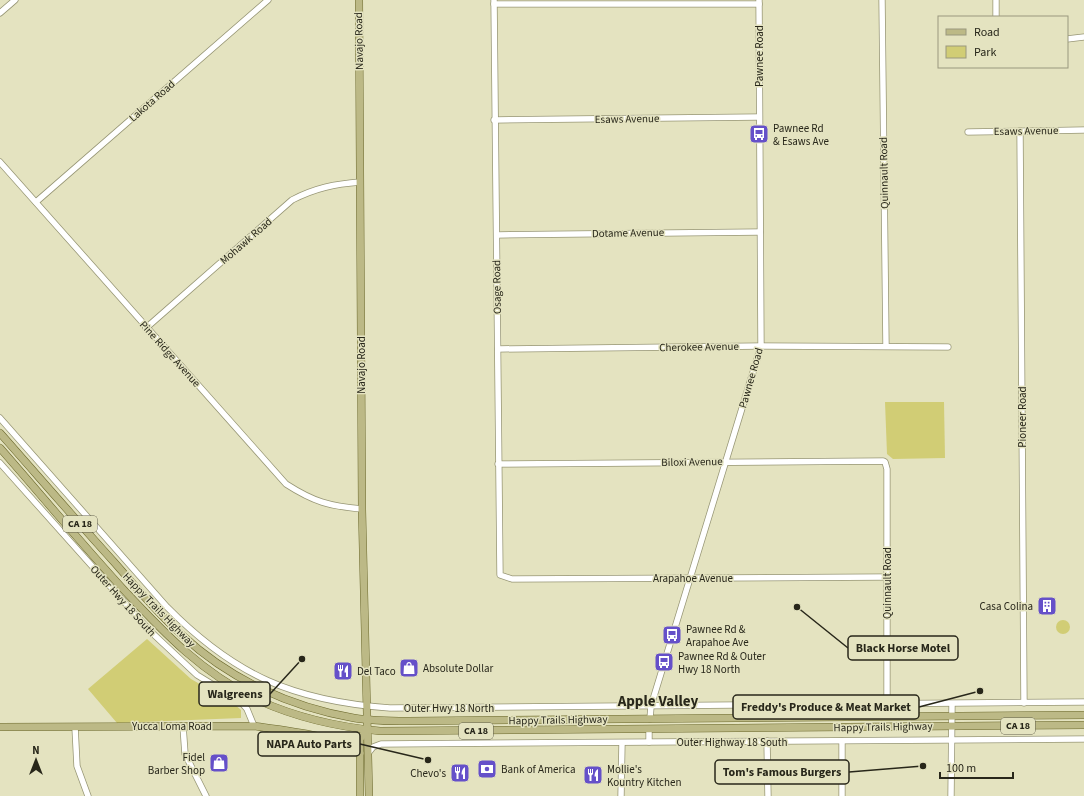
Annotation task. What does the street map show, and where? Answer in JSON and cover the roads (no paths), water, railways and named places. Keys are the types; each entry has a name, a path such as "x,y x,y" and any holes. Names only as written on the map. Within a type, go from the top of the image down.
{"main road":[{"name":"Navajo Road","path":"359,0 362,509 365,706 366,730 369,739 369,796"},
{"name":"Happy Trails Highway","path":"0,433 146,598 181,635 199,650 240,678 281,697 330,713 366,719 408,721 1084,715"},
{"name":"Happy Trails Highway","path":"0,448 95,558 165,634 190,657 228,683 260,701 322,722 366,730 649,730 1084,725"},
{"path":"586,730 598,726 643,725 650,718"},
{"path":"649,730 655,723 699,722 707,719"},
{"name":"Yucca Loma Road","path":"0,727 254,726 290,731 343,742"},
{"path":"360,796 360,739 366,730"},
{"path":"343,742 360,739"},
{"path":"343,742 357,749 360,754"}],"street":[{"path":"0,13 15,0"},
{"name":"Lakota Road","path":"36,202 268,0"},
{"name":"Quinnault Road","path":"882,0 886,346"},
{"path":"996,0 996,16"},
{"path":"494,2 759,2"},
{"name":"Osage Road","path":"494,2 494,120 497,235 500,575"},
{"name":"Pawnee Road","path":"650,718 651,706 689,578 761,346 759,2"},
{"path":"1068,39 1084,37"},
{"name":"Esaws Avenue","path":"494,120 759,117"},
{"name":"Esaws Avenue","path":"968,132 1084,130"},
{"name":"Pioneer Road","path":"1020,132 1024,703"},
{"name":"Pine Ridge Avenue","path":"0,162 286,484 306,497 332,506 362,509"},
{"name":"Mohawk Road","path":"146,328 292,200 312,190 338,184 360,182"},
{"name":"Dotame Avenue","path":"497,235 760,232"},
{"name":"Cherokee Avenue","path":"498,349 761,346 948,347"},
{"name":"Outer Hwy 18 North","path":"0,418 167,607 208,645 246,670 282,688 316,698 365,706 424,708 1084,702"},
{"name":"Biloxi Avenue","path":"498,464 880,460 885,462"},
{"name":"Quinnault Road","path":"885,462 887,469 887,704"},
{"name":"Outer Hwy 18 South","path":"0,463 150,631 197,675 241,702 248,710 254,726"},
{"name":"Arapahoe Avenue","path":"500,575 512,579 887,577"},
{"path":"951,796 952,704"},
{"path":"183,726 185,754 206,796"},
{"path":"75,727 77,766 88,796"},
{"path":"649,730 649,742"},
{"path":"369,739 381,744"},
{"name":"Outer Highway 18 South","path":"381,744 1084,739"},
{"path":"767,741 768,796"},
{"path":"842,741 842,796"},
{"path":"621,796 622,743"},
{"path":"369,752 373,746 381,744"}],"place":[{"name":"Pawnee Rd & Esaws Ave","path":"759,134"},
{"name":"Casa Colina","path":"1047,606"},
{"name":"Black Horse Motel","path":"797,607"},
{"name":"Pawnee Rd & Arapahoe Ave","path":"672,635"},
{"name":"Walgreens","path":"302,659"},
{"name":"Pawnee Rd & Outer Hwy 18 North","path":"664,662"},
{"name":"Absolute Dollar","path":"409,668"},
{"name":"Del Taco","path":"343,671"},
{"name":"Freddy's Produce & Meat Market","path":"980,691"},
{"name":"NAPA Auto Parts","path":"428,760"},
{"name":"Fidel Barber Shop","path":"219,763"},
{"name":"Tom's Famous Burgers","path":"923,766"},
{"name":"Bank of America","path":"487,769"},
{"name":"Chevo's","path":"460,773"},
{"name":"Mollie's Kountry Kitchen","path":"593,775"}],"district":[{"name":"Apple Valley","path":"658,701"}]}
